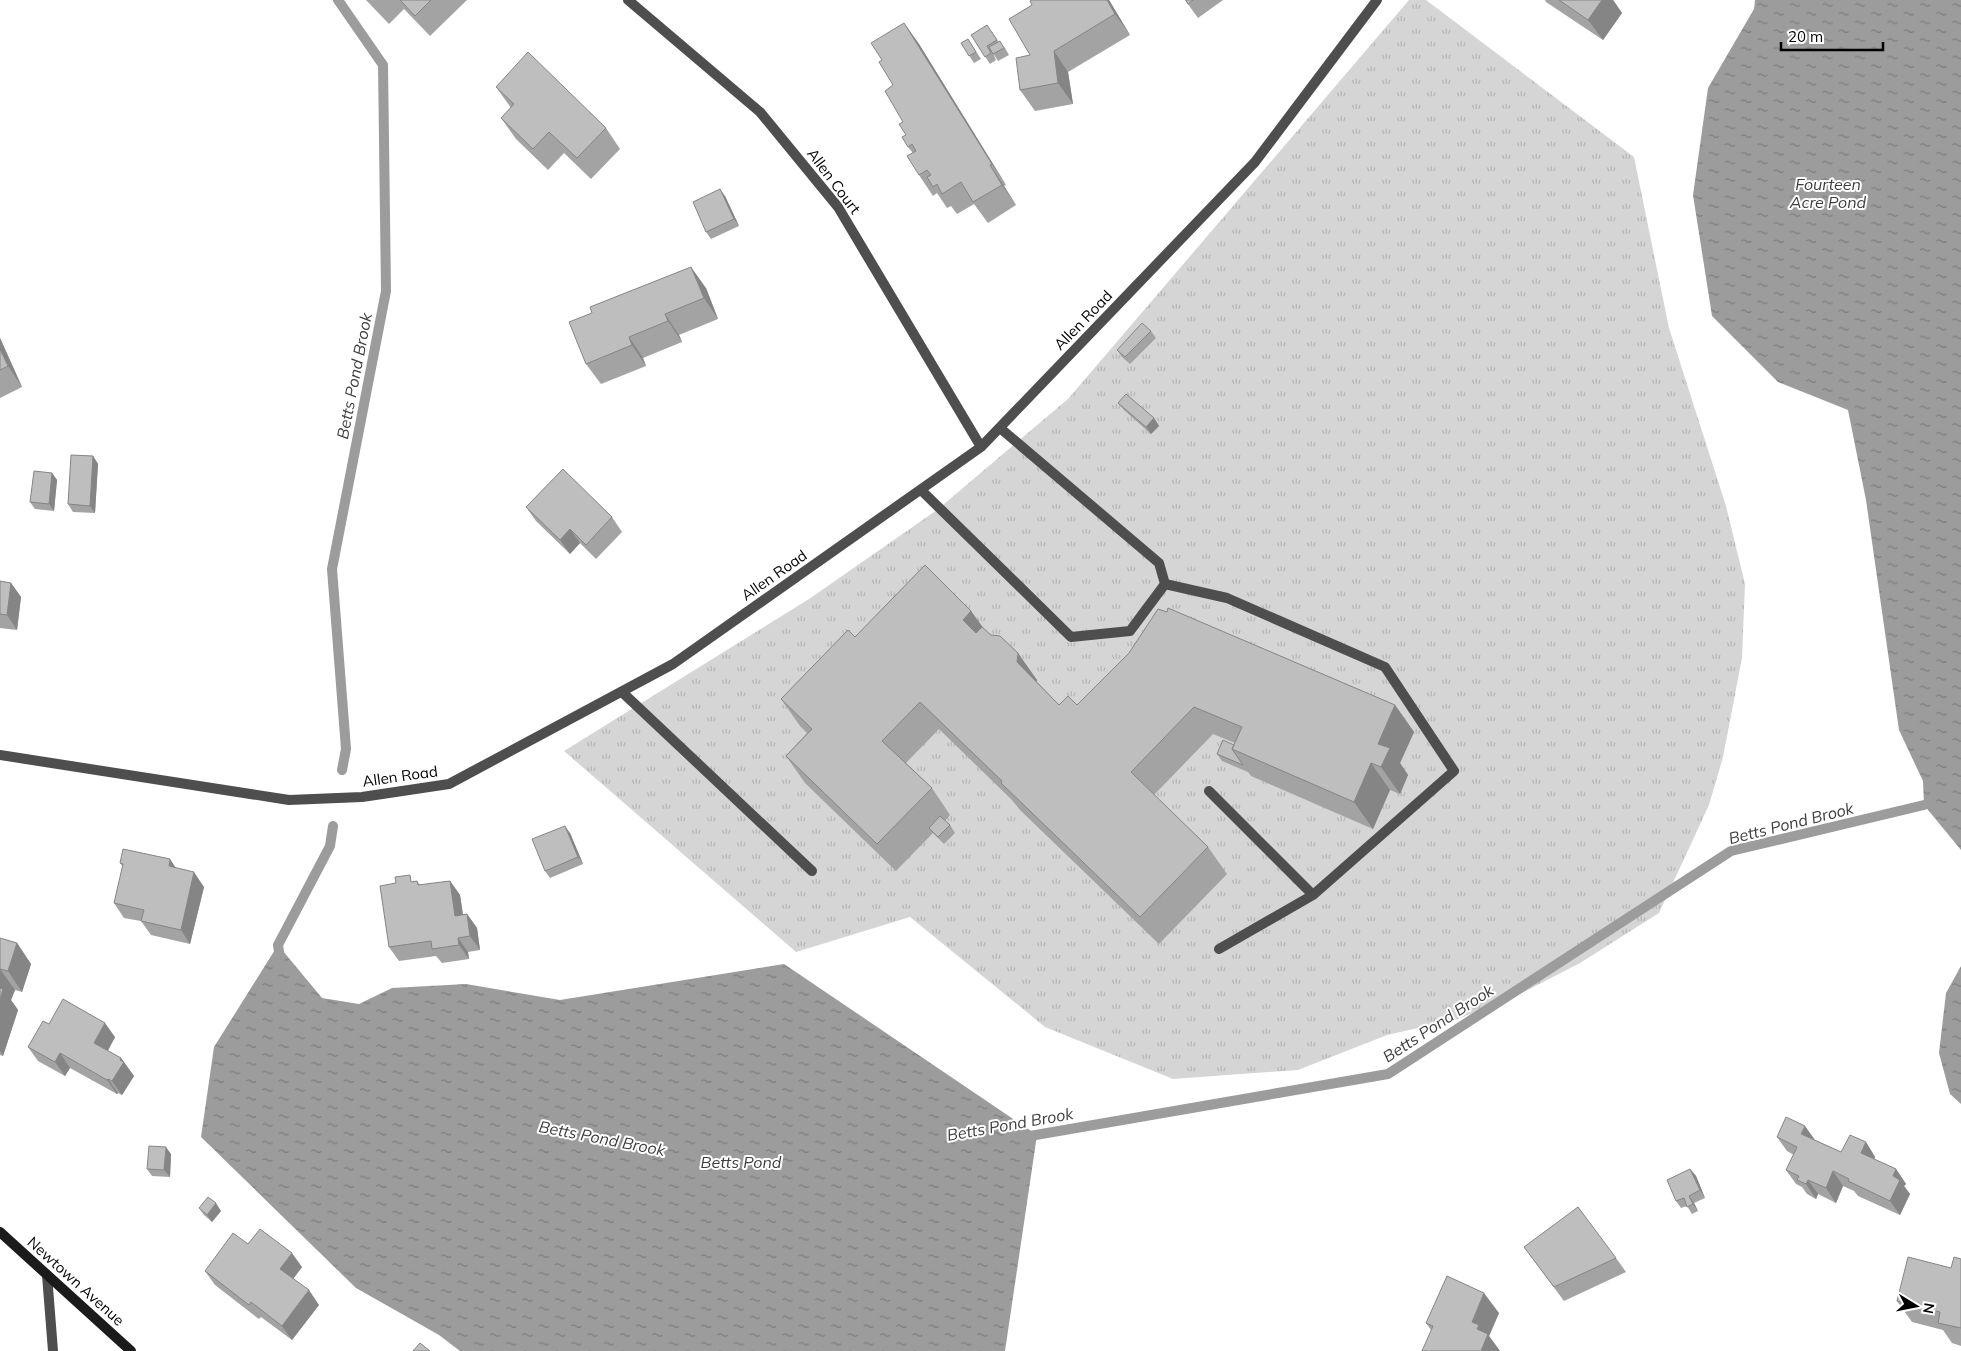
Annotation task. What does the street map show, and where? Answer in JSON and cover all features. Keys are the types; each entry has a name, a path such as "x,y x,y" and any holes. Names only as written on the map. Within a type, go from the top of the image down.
{"main road":[{"name":"Newtown Avenue","path":"0,1232 131,1351"}],"street":[{"name":"Allen Court","path":"628,0 760,112 838,207 981,447"},
{"name":"Allen Road","path":"0,755 289,800 362,797 449,784 622,692 673,664 981,447 1255,162 1377,0"},
{"path":"1000,428 1159,563 1165,584"},
{"path":"921,490 1071,637 1130,631 1165,584"},
{"path":"1165,584 1227,598 1385,667 1454,771 1313,894 1218,950"},
{"path":"622,692 812,871"},
{"path":"1209,790 1313,894"},
{"path":"47,1275 52,1351"}],"green space":[{"path":"1409,0 1426,0 1634,157 1669,328 1726,506 1745,584 1742,658 1723,757 1709,805 1659,913 1580,963 1524,992 1458,1019 1387,1035 1298,1070 1173,1079 1045,1027 910,917 796,952 564,751 809,599 937,510 1068,399"}],"water":[{"name":"Fourteen Acre Pond","path":"1755,0 1961,0 1961,850 1924,805 1923,781 1899,730 1866,500 1848,410 1778,382 1712,316 1693,195 1708,88 1754,9"},
{"name":"Betts Pond","path":"278,945 322,998 359,1004 392,988 466,984 560,1000 784,964 1037,1135 1005,1351 460,1351 439,1335 356,1288 201,1137 214,1047"},
{"path":"1961,966 1961,1104 1950,1094 1939,1053 1946,993"}],"building":[{"path":"400,0 431,0 415,16"},
{"path":"1107,0 1115,14 1054,51 1058,83 1020,90 1016,58 1030,55 1009,19 1032,5 1030,1"},
{"path":"1559,0 1602,0 1588,20"},
{"path":"904,23 992,164 990,165 1002,185 973,202 961,182 942,194 937,184 933,187 927,177 931,175 927,170 919,175 907,156 916,151 912,144 908,147 902,137 906,135 899,124 903,122 885,91 893,85 879,62 882,60 871,43"},
{"path":"987,25 997,40 987,46 991,53 985,57 971,35"},
{"path":"968,39 976,52 969,56 961,43"},
{"path":"1000,41 1004,48 993,54 989,47"},
{"path":"528,52 606,128 577,158 549,132 533,149 501,118 514,104 496,87"},
{"path":"720,189 734,219 706,232 693,202"},
{"path":"691,267 704,298 665,314 668,321 629,337 632,345 586,364 569,322 592,313 590,307"},
{"path":"1142,323 1151,331 1125,357 1117,350"},
{"path":"0,349 8,366 0,370"},
{"path":"1126,394 1154,418 1146,427 1118,403"},
{"path":"71,455 93,456 90,506 68,504"},
{"path":"563,469 612,517 586,545 570,529 560,540 526,507"},
{"path":"34,471 52,473 49,504 30,502"},
{"path":"925,565 971,611 963,620 976,633 982,627 991,635 1000,636 1018,653 1017,662 1059,705 1068,696 1077,705 1129,653 1158,609 1167,612 1168,608 1395,705 1378,744 1390,748 1381,767 1371,763 1354,802 1232,749 1242,727 1194,707 1131,772 1208,847 1140,917 920,702 882,741 932,788 877,844 786,756 812,729 781,699 848,630 855,637"},
{"path":"0,581 11,583 7,615 0,614"},
{"path":"1223,740 1234,745 1232,749 1243,765 1217,754"},
{"path":"940,816 950,825 938,837 929,828"},
{"path":"565,826 578,857 545,871 532,839"},
{"path":"123,849 170,859 169,866 194,872 181,930 141,921 144,910 114,903 123,864 120,863"},
{"path":"410,875 411,882 417,881 418,885 450,881 455,916 467,914 470,936 458,938 459,945 432,949 431,941 389,947 380,886 396,883 395,877"},
{"path":"0,938 17,943 8,971 0,969"},
{"path":"0,988 3,989 0,1000"},
{"path":"63,999 105,1023 94,1043 121,1058 120,1060 124,1062 112,1081 60,1053 55,1062 28,1047 43,1021 49,1024"},
{"path":"1786,1117 1805,1126 1801,1134 1841,1152 1850,1135 1866,1142 1861,1153 1896,1169 1893,1176 1900,1180 1890,1201 1848,1181 1849,1179 1833,1171 1826,1188 1808,1180 1806,1184 1797,1180 1799,1176 1786,1170 1797,1147 1777,1137"},
{"path":"149,1146 166,1147 164,1170 147,1169"},
{"path":"1690,1169 1700,1190 1689,1196 1693,1204 1687,1207 1684,1198 1676,1201 1667,1180"},
{"path":"208,1197 216,1203 207,1215 199,1208"},
{"path":"1578,1207 1616,1258 1554,1287 1524,1247"},
{"path":"260,1229 292,1253 280,1269 309,1290 282,1326 251,1302 249,1305 205,1271 233,1233 248,1244"},
{"path":"1908,1257 1951,1268 1954,1257 1961,1259 1961,1328 1938,1323 1940,1312 1897,1301"},
{"path":"1447,1276 1484,1293 1472,1322 1479,1325 1477,1329 1488,1334 1481,1351 1422,1351 1433,1326 1426,1323"},
{"path":"420,1343 430,1351 413,1351"}],"waterway":[{"name":"Betts Pond Brook","path":"338,0 383,65 386,291 332,569 346,749 342,770"},
{"name":"Betts Pond Brook","path":"1024,1137 1388,1074 1731,851 1924,805"},
{"name":"Betts Pond Brook","path":"280,959 278,945 330,846 333,826"}]}
